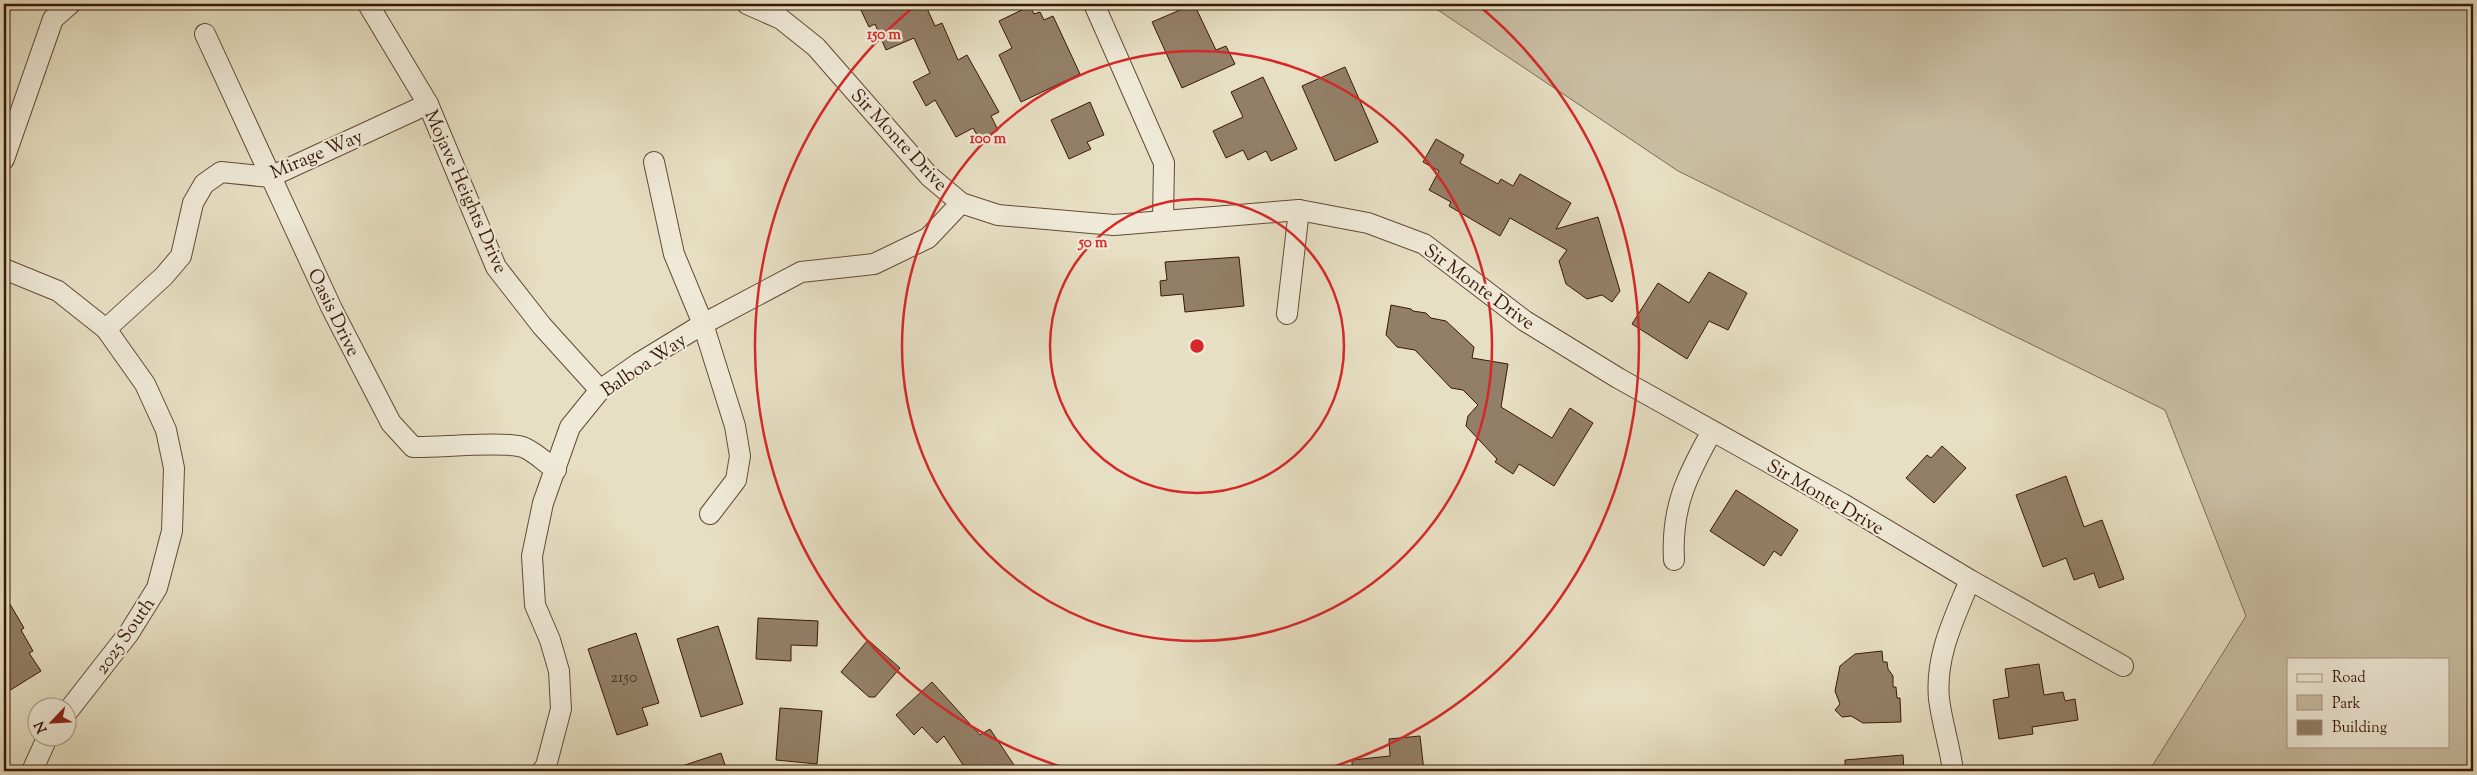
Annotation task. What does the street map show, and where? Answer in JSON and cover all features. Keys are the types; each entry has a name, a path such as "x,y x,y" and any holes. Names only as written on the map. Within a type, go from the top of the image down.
{"street":[{"path":"4,159 7,137 37,68 53,19 70,4"},
{"name":"Mojave Heights Drive","path":"368,4 428,104 496,267 542,326 600,390"},
{"name":"Sir Monte Drive","path":"747,4 781,18 816,47 929,176 961,203 998,215 1114,225 1299,210 1368,223 1424,244 1525,321 1618,378 1843,504 1970,580 2123,666"},
{"path":"1094,4 1164,163 1163,220"},
{"name":"Oasis Drive","path":"205,34 332,308 391,423 414,447 496,444 524,447 556,470"},
{"name":"Mirage Way","path":"106,329 164,276 181,256 193,203 204,184 221,172 270,176 428,104"},
{"path":"654,162 674,254 703,324 735,426 740,456 736,480 710,514"},
{"name":"Balboa Way","path":"542,771 546,766 562,709 559,671 550,640 535,605 532,556 543,503 570,427 600,390 638,363 703,324 801,272 874,264 928,238 961,203"},
{"path":"1287,314 1299,210"},
{"name":"2025 South","path":"4,269 58,291 106,329 145,384 166,430 174,468 172,531 157,588 129,633 78,698"},
{"path":"1674,560 1673,545 1678,503 1687,476 1712,431"},
{"path":"1952,771 1940,705 1940,665 1947,634 1970,580"},
{"path":"38,770 44,748"}],"green space":[{"path":"1429,4 2473,4 2473,771 2149,771 2246,616 2165,410 1678,171"}],"building":[{"path":"858,4 925,4 935,26 942,23 958,60 967,55 999,112 991,116 998,130 980,140 973,128 956,137 935,100 926,106 913,82 930,73 914,38 886,50 875,24 869,27"},
{"path":"1194,4 1216,50 1226,46 1235,64 1182,88 1152,22"},
{"path":"1030,6 1034,14 1040,12 1044,20 1053,16 1080,74 1021,102 999,55 1012,48 999,21"},
{"path":"1345,67 1378,142 1335,161 1302,86"},
{"path":"1263,77 1297,149 1271,161 1266,151 1248,160 1243,150 1226,158 1213,131 1243,117 1231,92"},
{"path":"1090,102 1104,135 1087,142 1091,149 1069,159 1051,120"},
{"path":"1436,139 1464,155 1460,163 1498,184 1501,179 1513,186 1520,174 1571,203 1556,229 1598,217 1620,291 1612,302 1602,295 1587,299 1566,284 1559,261 1567,250 1510,218 1500,236 1449,206 1451,202 1429,190 1439,171 1423,162"},
{"path":"1239,257 1244,306 1185,312 1183,294 1161,296 1160,281 1167,280 1165,262"},
{"path":"1709,272 1747,293 1728,330 1709,321 1687,359 1632,324 1658,283 1689,303"},
{"path":"1391,305 1426,313 1431,318 1446,321 1474,347 1472,358 1508,364 1501,407 1552,438 1570,408 1593,423 1554,486 1519,464 1513,474 1495,462 1497,459 1466,426 1468,416 1478,405 1463,390 1451,388 1415,350 1397,347 1386,335"},
{"path":"1942,446 1966,468 1934,503 1906,478 1927,455 1931,458"},
{"path":"2066,476 2084,527 2102,520 2124,579 2099,588 2094,573 2074,580 2066,558 2043,567 2016,495"},
{"path":"1736,490 1798,530 1781,556 1774,551 1764,566 1710,531"},
{"path":"4,594 24,628 21,630 33,651 29,653 41,671 4,694"},
{"path":"758,618 818,621 817,646 791,645 791,661 756,659"},
{"path":"718,626 743,704 701,717 677,639"},
{"path":"636,633 659,703 642,708 648,725 617,735 588,649"},
{"path":"868,640 900,668 875,697 869,697 841,672"},
{"path":"1882,651 1883,662 1887,662 1888,669 1893,676 1893,687 1896,687 1897,698 1900,698 1901,722 1863,723 1851,716 1842,717 1835,710 1840,704 1835,691 1840,666 1855,654"},
{"path":"2039,664 2044,695 2063,692 2065,701 2075,699 2078,720 2032,727 2033,734 1999,739 1993,700 2009,697 2005,669"},
{"path":"932,682 980,735 990,729 1018,771 967,771 944,736 937,743 922,727 914,735 896,715"},
{"path":"780,708 822,711 817,764 776,760"},
{"path":"1420,736 1424,771 1352,771 1352,760 1390,756 1389,739"},
{"path":"721,753 727,771 677,771 676,768"},
{"path":"1903,755 1904,771 1845,771 1845,760"}]}
